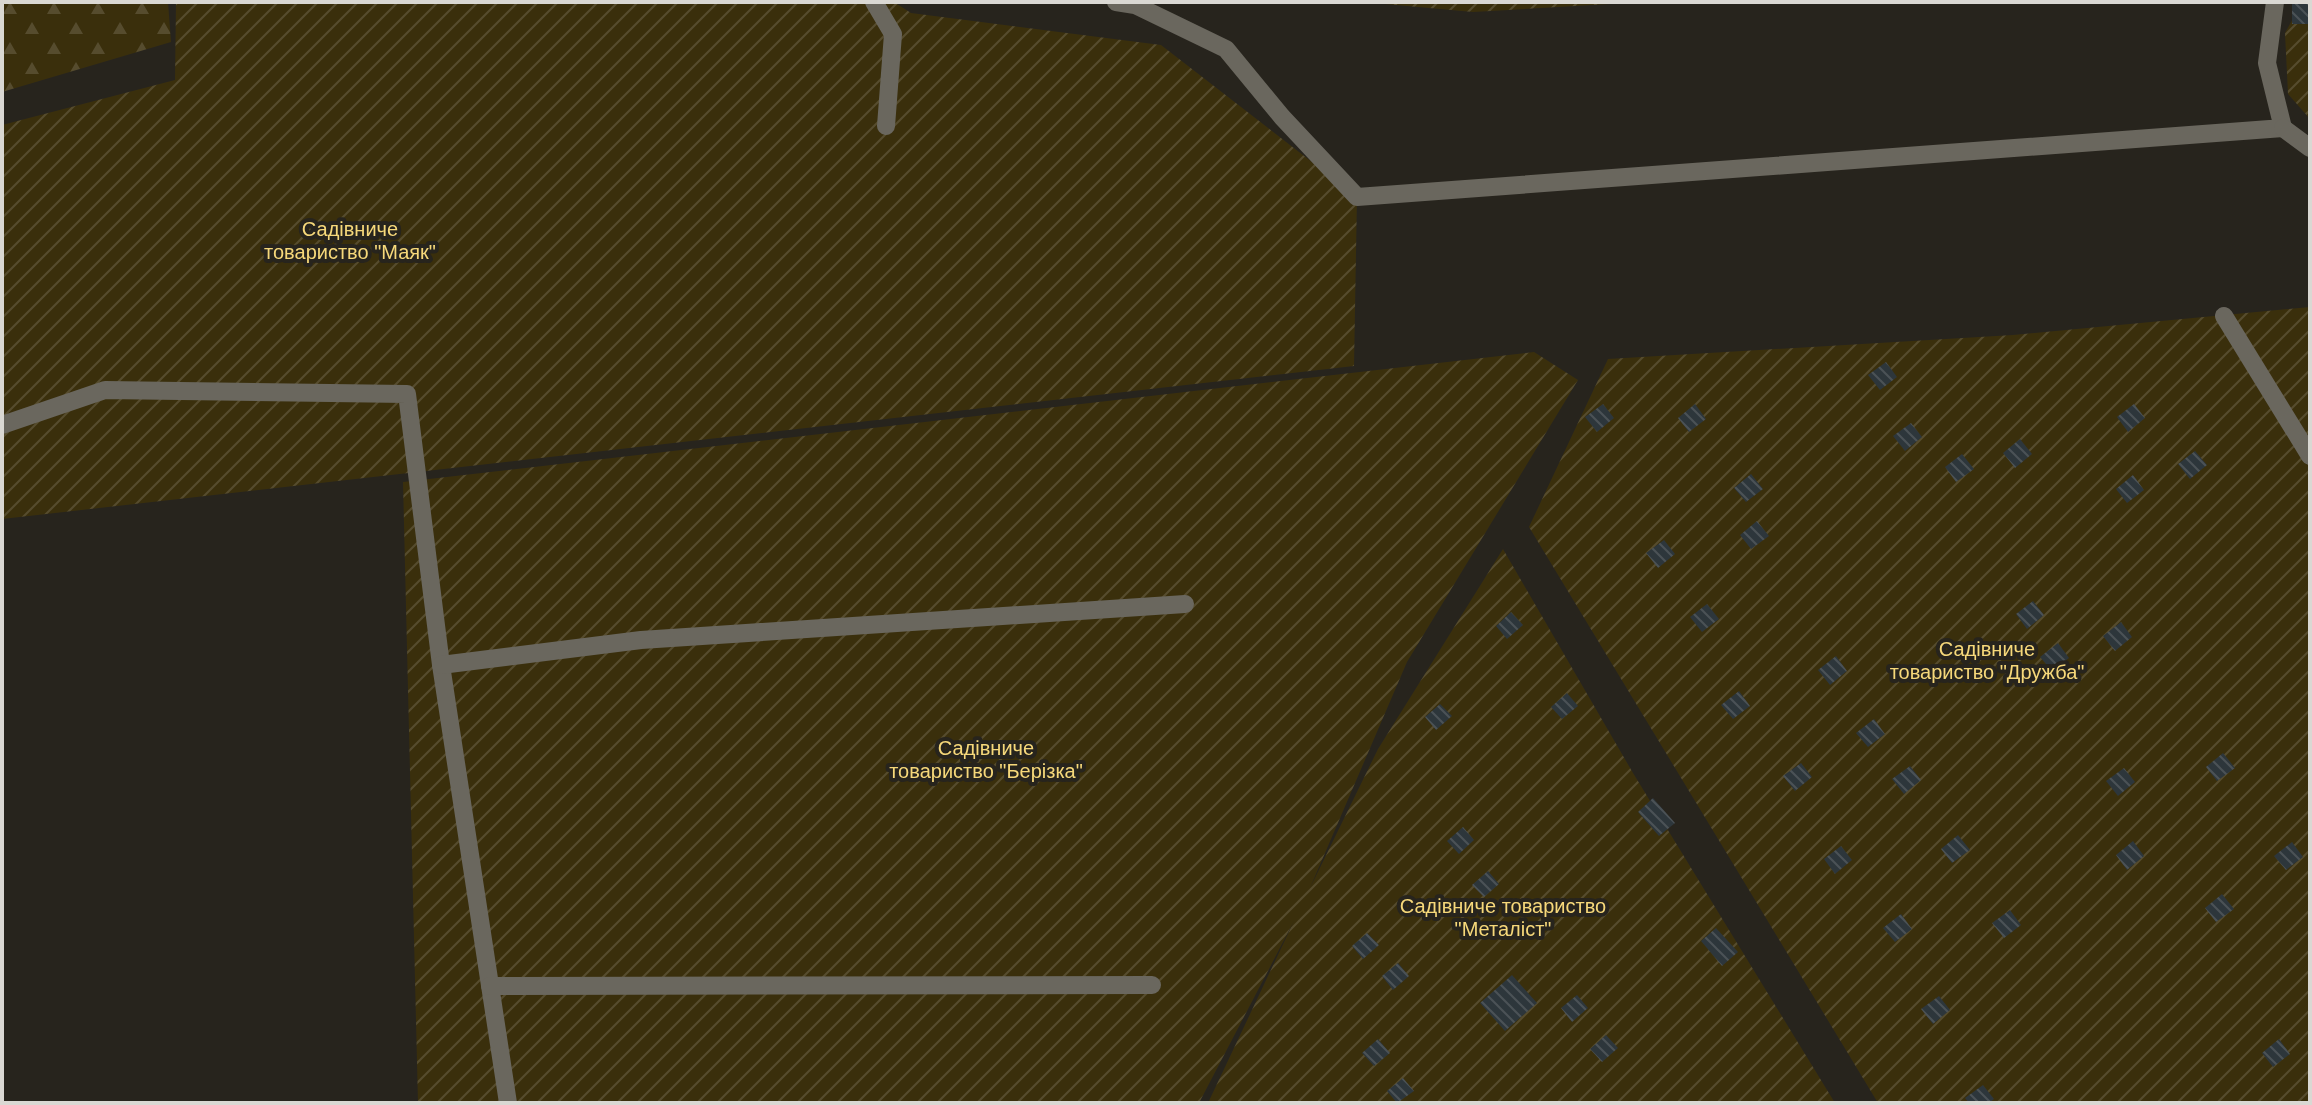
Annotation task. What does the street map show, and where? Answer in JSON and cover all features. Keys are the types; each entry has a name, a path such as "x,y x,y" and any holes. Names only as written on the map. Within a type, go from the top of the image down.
{"lane":[{"path":"874,2 893,34 886,126"},
{"path":"1116,2 1135,5 1226,49 1282,117 1357,197 2283,128"},
{"path":"2275,2 2267,63 2283,128 2310,148"},
{"path":"2224,316 2310,456"},
{"path":"2,425 105,390 407,394 441,665 508,1103"},
{"path":"441,665 641,640 1185,604"},
{"path":"490,986 1152,985"}],"green space":[{"path":"2,2 168,2 171,42 2,92"},
{"name":"Садівниче товариство \"Маяк\"","path":"176,2 894,2 911,13 1161,45 1357,197 1354,366 2,519 2,125 175,80"},
{"path":"1363,2 1644,2 1473,12"},
{"path":"2302,2 2310,2 2310,119 2288,94 2285,33"},
{"name":"Садівниче товариство \"Дружба\"","path":"2310,307 2310,1103 1878,1103 1529,527 1608,359 2013,335"},
{"name":"Садівниче товариство \"Берізка\"","path":"1534,352 1578,380 1407,662 1310,888 1378,749 1503,549 1633,773 1835,1103 1208,1103 1294,921 1199,1103 418,1103 403,482"}],"building":[{"path":"2292,2 2310,2 2310,24 2292,24"},
{"path":"1886,362 1897,377 1880,390 1868,375"},
{"path":"1603,404 1614,418 1597,432 1585,417"},
{"path":"1695,404 1706,419 1689,432 1678,418"},
{"path":"2134,404 2145,418 2128,432 2117,417"},
{"path":"1911,423 1922,437 1905,451 1893,436"},
{"path":"2020,439 2032,454 2015,468 2003,453"},
{"path":"2195,451 2207,465 2190,479 2178,464"},
{"path":"1962,454 1974,469 1956,482 1945,467"},
{"path":"1751,474 1763,489 1746,502 1734,488"},
{"path":"2133,475 2144,490 2127,503 2116,489"},
{"path":"1757,521 1769,536 1751,549 1740,535"},
{"path":"1664,540 1675,554 1658,568 1646,553"},
{"path":"2033,601 2044,615 2027,629 2016,614"},
{"path":"1707,604 1719,619 1702,632 1690,617"},
{"path":"1511,612 1523,625 1507,639 1496,626"},
{"path":"2121,622 2132,637 2115,651 2103,636"},
{"path":"2058,643 2069,658 2052,671 2040,657"},
{"path":"1836,656 1847,671 1830,685 1818,670"},
{"path":"1739,691 1750,706 1733,719 1721,705"},
{"path":"1567,693 1578,706 1562,719 1551,707"},
{"path":"1440,704 1452,716 1436,730 1425,717"},
{"path":"1874,719 1885,734 1868,747 1856,733"},
{"path":"2223,753 2235,768 2217,781 2206,767"},
{"path":"1801,763 1812,777 1795,791 1783,776"},
{"path":"1910,766 1921,780 1904,794 1892,779"},
{"path":"2124,768 2135,782 2118,796 2106,781"},
{"path":"1653,798 1675,823 1659,836 1638,812"},
{"path":"1463,827 1474,840 1459,854 1447,841"},
{"path":"1958,835 1970,850 1952,863 1941,849"},
{"path":"2133,841 2144,856 2127,870 2116,855"},
{"path":"2292,842 2303,857 2286,870 2274,856"},
{"path":"1841,846 1852,860 1835,874 1824,859"},
{"path":"1488,871 1499,884 1484,897 1472,885"},
{"path":"2222,894 2234,909 2216,922 2205,908"},
{"path":"2010,910 2021,925 2004,938 1992,923"},
{"path":"1901,914 1912,929 1895,942 1883,928"},
{"path":"1716,928 1738,952 1722,966 1701,941"},
{"path":"1367,933 1379,945 1363,959 1352,946"},
{"path":"1398,963 1409,976 1393,990 1382,976"},
{"path":"1512,975 1537,1003 1505,1031 1480,1003"},
{"path":"1577,995 1588,1008 1572,1022 1561,1008"},
{"path":"1939,996 1950,1010 1933,1024 1921,1009"},
{"path":"1606,1035 1618,1048 1602,1062 1590,1049"},
{"path":"1378,1039 1390,1053 1374,1066 1362,1053"},
{"path":"2279,1039 2290,1054 2273,1067 2262,1053"},
{"path":"1403,1078 1414,1091 1397,1103 1387,1091"},
{"path":"1983,1085 1994,1099 1989,1103 1969,1103 1965,1098"}],"park label":[{"name":"Садівниче товариство \"Металіст\"","path":"1503,918"}]}
